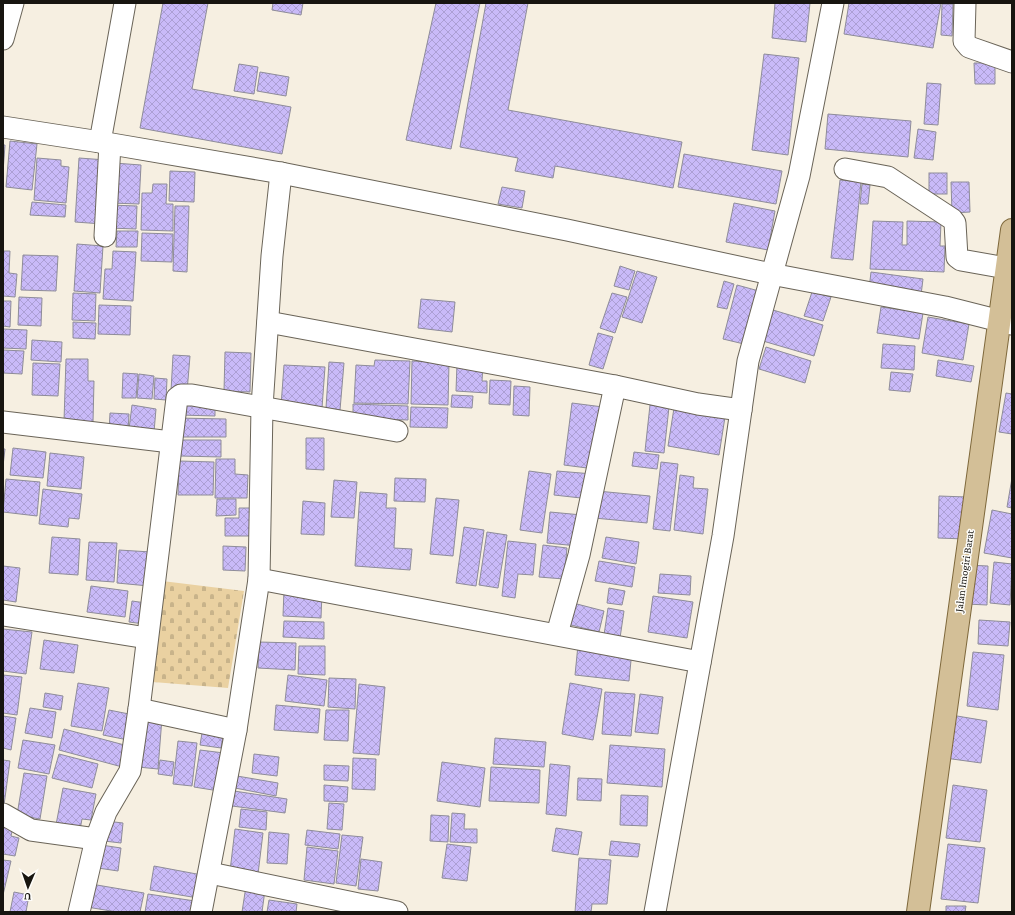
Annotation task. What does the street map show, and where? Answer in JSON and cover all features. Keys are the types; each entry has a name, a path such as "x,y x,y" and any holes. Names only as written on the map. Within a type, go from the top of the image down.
{"main road":[{"name":"Jalan Imogiri Barat","path":"918,912 1005,323 1006,268 1012,230"}],"street":[{"path":"3,39 13,3"},
{"path":"105,236 105,143 125,3"},
{"path":"655,912 723,536 748,361 799,176 833,3"},
{"path":"965,3 964,41 969,47 1012,62"},
{"path":"3,127 281,173 567,230 771,274 945,308 1005,323"},
{"path":"845,169 888,177 952,219 955,223 957,257 961,260 1006,268"},
{"path":"201,912 210,873 236,730 259,580 262,407 272,256 281,173"},
{"path":"268,322 615,386 698,404 741,410"},
{"path":"556,634 579,555 615,386"},
{"path":"79,912 96,839 106,812 130,771 139,709 175,404 177,398 181,395 192,395 397,431"},
{"path":"3,422 171,442"},
{"path":"259,580 556,634 700,662"},
{"path":"3,615 147,638"},
{"path":"139,709 236,730"},
{"path":"3,814 31,830 96,839"},
{"path":"210,873 397,912"}],"green space":[{"path":"154,580 244,591 228,688 153,682"}],"building":[{"path":"163,3 208,3 192,89 291,107 282,154 140,128"},
{"path":"273,3 303,3 301,15 272,10"},
{"path":"436,3 480,3 451,149 406,140"},
{"path":"486,3 528,3 508,110 682,142 673,188 555,166 553,178 515,171 518,158 460,147"},
{"path":"775,3 810,3 806,42 772,38"},
{"path":"849,3 941,3 933,48 844,34"},
{"path":"942,4 953,4 952,36 941,35"},
{"path":"764,54 799,58 788,155 752,150"},
{"path":"974,63 995,63 995,84 975,84"},
{"path":"239,64 258,67 254,94 234,91"},
{"path":"260,72 289,77 286,96 257,91"},
{"path":"927,83 941,84 938,125 924,124"},
{"path":"828,114 911,121 908,157 825,149"},
{"path":"918,129 936,132 933,160 914,158"},
{"path":"10,141 37,144 32,190 6,187"},
{"path":"3,145 5,145 3,172"},
{"path":"684,154 782,171 776,204 678,187"},
{"path":"37,158 61,160 61,166 69,167 66,203 34,200"},
{"path":"79,158 106,160 103,224 75,222"},
{"path":"114,163 141,165 139,204 111,203"},
{"path":"170,171 195,172 194,202 169,201"},
{"path":"929,173 947,173 947,194 929,194"},
{"path":"840,180 861,182 853,260 831,258"},
{"path":"951,182 969,182 970,212 952,213"},
{"path":"153,184 167,184 166,204 173,204 173,231 141,230 142,193 152,193"},
{"path":"862,184 870,185 868,204 860,204"},
{"path":"502,187 525,191 522,208 498,204"},
{"path":"32,202 66,205 65,217 30,215"},
{"path":"734,203 775,211 768,250 726,242"},
{"path":"109,205 137,206 136,229 109,228"},
{"path":"175,206 189,206 187,272 173,271"},
{"path":"873,221 903,222 902,245 907,245 907,221 941,222 940,246 945,246 944,272 870,269"},
{"path":"117,231 138,231 137,247 116,247"},
{"path":"142,233 173,234 172,262 141,261"},
{"path":"77,244 103,246 100,293 74,291"},
{"path":"3,251 10,251 9,273 17,274 15,297 3,296"},
{"path":"113,251 136,252 133,301 103,299 105,269 112,269"},
{"path":"23,255 58,256 56,291 21,290"},
{"path":"620,266 635,271 629,290 614,286"},
{"path":"637,271 657,277 642,323 622,317"},
{"path":"871,272 923,279 921,295 869,289"},
{"path":"724,281 734,284 727,309 717,307"},
{"path":"737,285 759,291 744,344 723,339"},
{"path":"812,292 831,297 823,321 804,316"},
{"path":"73,293 96,294 95,321 72,320"},
{"path":"612,293 627,297 615,333 600,328"},
{"path":"19,297 42,298 41,326 18,325"},
{"path":"421,299 455,302 452,332 418,328"},
{"path":"3,301 11,301 10,327 3,326"},
{"path":"99,305 131,306 130,335 98,334"},
{"path":"881,307 923,313 919,339 877,333"},
{"path":"773,310 823,325 814,356 763,341"},
{"path":"928,317 969,324 963,360 922,353"},
{"path":"73,322 96,323 95,339 73,338"},
{"path":"3,329 27,330 26,349 3,348"},
{"path":"598,333 613,337 603,369 589,365"},
{"path":"32,340 62,342 61,362 31,360"},
{"path":"883,344 915,346 914,370 881,368"},
{"path":"766,347 811,361 805,383 759,369"},
{"path":"3,350 24,351 22,374 3,373"},
{"path":"225,352 251,353 250,392 224,391"},
{"path":"173,355 190,356 187,392 171,391"},
{"path":"66,359 88,359 88,381 94,381 93,422 64,421"},
{"path":"375,360 410,361 408,404 354,403 356,365 374,366"},
{"path":"938,360 974,366 971,382 936,376"},
{"path":"412,361 449,363 448,405 411,404"},
{"path":"329,362 344,363 340,410 326,408"},
{"path":"33,363 60,364 58,396 32,395"},
{"path":"457,364 483,365 482,381 487,381 487,393 456,391"},
{"path":"284,365 325,367 322,408 281,406"},
{"path":"891,372 913,374 910,392 889,390"},
{"path":"123,373 138,374 136,398 122,398"},
{"path":"139,374 154,376 152,399 137,398"},
{"path":"155,378 167,379 166,400 154,399"},
{"path":"490,380 511,381 510,405 489,404"},
{"path":"514,386 530,387 529,416 513,415"},
{"path":"1006,393 1012,394 1012,434 999,432"},
{"path":"452,395 473,396 472,408 451,407"},
{"path":"180,399 204,400 204,408 215,408 215,416 180,415"},
{"path":"572,403 603,407 595,469 564,465"},
{"path":"353,404 408,406 408,420 353,418"},
{"path":"132,405 156,409 154,432 129,429"},
{"path":"650,405 669,407 664,453 645,451"},
{"path":"411,407 448,408 447,428 410,427"},
{"path":"674,408 725,417 719,455 668,446"},
{"path":"110,413 129,414 128,432 109,431"},
{"path":"177,418 226,419 226,437 177,437"},
{"path":"306,438 324,438 324,470 306,469"},
{"path":"181,440 221,440 221,457 180,456"},
{"path":"13,448 46,452 43,478 10,475"},
{"path":"3,449 5,449 3,466"},
{"path":"634,452 659,455 657,469 632,466"},
{"path":"50,453 84,457 81,489 47,486"},
{"path":"216,459 235,459 235,474 248,475 247,498 215,498"},
{"path":"179,461 214,462 213,495 178,495"},
{"path":"661,462 678,464 670,531 653,529"},
{"path":"529,471 551,474 542,533 520,530"},
{"path":"557,471 593,474 590,499 554,495"},
{"path":"680,475 694,477 693,488 708,489 703,534 674,530"},
{"path":"395,478 426,479 425,502 394,501"},
{"path":"1012,478 1012,508 1007,507"},
{"path":"6,479 40,482 37,516 3,512"},
{"path":"334,480 357,482 354,518 331,517"},
{"path":"43,489 82,494 79,519 69,518 68,527 39,524"},
{"path":"597,491 650,496 647,523 594,518"},
{"path":"360,492 387,494 386,508 396,508 394,548 412,549 410,570 355,566"},
{"path":"939,496 967,497 965,539 938,538"},
{"path":"436,498 459,500 453,556 430,554"},
{"path":"217,499 236,499 236,515 216,516"},
{"path":"303,501 325,503 324,535 301,534"},
{"path":"239,508 254,508 254,536 225,536 225,518 239,518"},
{"path":"992,510 1012,514 1012,558 984,553"},
{"path":"550,512 582,515 578,546 547,543"},
{"path":"464,527 484,530 476,586 456,583"},
{"path":"487,532 507,535 498,588 479,585"},
{"path":"52,537 80,539 78,575 49,573"},
{"path":"606,537 639,542 636,564 602,558"},
{"path":"508,541 536,544 533,575 518,574 515,598 502,596"},
{"path":"89,542 117,543 114,582 86,580"},
{"path":"543,545 567,548 564,579 539,577"},
{"path":"223,546 246,547 245,571 223,570"},
{"path":"119,550 151,552 149,586 117,583"},
{"path":"599,561 635,567 632,587 595,581"},
{"path":"994,562 1012,564 1010,605 990,603"},
{"path":"967,565 988,566 987,605 966,604"},
{"path":"3,566 20,568 16,602 3,600"},
{"path":"660,574 691,576 690,595 658,593"},
{"path":"91,586 128,591 125,617 87,612"},
{"path":"609,588 625,591 622,605 607,603"},
{"path":"284,590 322,592 321,618 283,616"},
{"path":"653,596 693,602 687,638 648,632"},
{"path":"132,601 146,603 144,624 129,622"},
{"path":"573,603 604,611 599,632 567,624"},
{"path":"608,608 624,611 620,638 604,635"},
{"path":"979,620 1010,622 1008,646 978,644"},
{"path":"284,621 324,622 324,639 283,637"},
{"path":"3,629 32,632 26,674 3,671"},
{"path":"44,640 78,645 74,673 40,669"},
{"path":"259,642 296,643 295,670 258,668"},
{"path":"578,645 632,650 629,681 575,675"},
{"path":"299,646 325,646 325,675 298,674"},
{"path":"973,652 1004,655 998,710 967,706"},
{"path":"3,675 22,677 17,715 3,713"},
{"path":"288,675 327,680 324,706 285,701"},
{"path":"329,678 356,679 355,709 328,707"},
{"path":"78,683 109,688 102,731 71,726"},
{"path":"570,683 602,689 593,740 562,734"},
{"path":"359,684 385,687 379,755 353,753"},
{"path":"605,692 635,694 631,736 602,734"},
{"path":"45,693 63,696 61,710 43,707"},
{"path":"640,694 663,697 658,734 635,732"},
{"path":"276,705 320,709 318,733 274,730"},
{"path":"30,708 56,712 52,738 25,733"},
{"path":"109,710 134,715 128,740 103,735"},
{"path":"326,710 349,710 348,741 324,740"},
{"path":"951,715 987,721 981,763 945,758"},
{"path":"3,716 16,718 11,750 3,748"},
{"path":"142,716 162,718 158,769 138,767"},
{"path":"64,729 132,747 126,768 59,750"},
{"path":"202,733 223,736 221,748 200,745"},
{"path":"495,738 546,742 544,767 493,764"},
{"path":"23,740 55,745 49,774 18,768"},
{"path":"178,741 197,743 192,786 173,784"},
{"path":"610,745 665,749 662,787 607,783"},
{"path":"200,750 224,753 219,791 194,787"},
{"path":"59,754 98,764 92,788 52,778"},
{"path":"254,754 279,757 277,776 252,773"},
{"path":"353,758 376,759 375,790 352,789"},
{"path":"3,760 10,761 4,805 3,805"},
{"path":"160,760 174,762 172,776 158,774"},
{"path":"442,762 485,768 480,807 437,801"},
{"path":"550,764 570,766 566,816 546,814"},
{"path":"324,765 349,766 348,781 324,780"},
{"path":"491,767 540,770 539,803 489,801"},
{"path":"24,773 47,776 40,819 17,815"},
{"path":"237,776 278,783 276,796 235,788"},
{"path":"578,778 602,779 601,801 577,800"},
{"path":"324,785 348,787 347,802 324,801"},
{"path":"953,785 987,790 980,842 946,838"},
{"path":"63,788 96,794 91,820 82,819 79,835 55,830"},
{"path":"234,791 287,799 285,813 232,806"},
{"path":"621,795 648,796 647,826 620,825"},
{"path":"329,803 344,804 342,830 327,829"},
{"path":"241,809 267,812 266,830 239,827"},
{"path":"452,813 465,814 464,829 477,829 477,843 450,842"},
{"path":"431,815 449,816 448,842 430,841"},
{"path":"106,821 123,823 121,843 104,841"},
{"path":"3,825 13,827 11,836 19,838 15,856 3,854"},
{"path":"556,828 582,832 578,855 552,851"},
{"path":"235,829 263,833 258,874 230,871"},
{"path":"307,830 340,834 338,849 305,845"},
{"path":"269,832 289,834 287,864 267,863"},
{"path":"342,835 363,837 356,886 336,883"},
{"path":"611,841 640,844 638,857 609,855"},
{"path":"447,844 471,847 467,881 442,878"},
{"path":"948,844 985,848 978,903 941,899"},
{"path":"101,845 121,848 118,871 98,868"},
{"path":"307,847 338,851 334,884 304,880"},
{"path":"579,858 611,860 607,904 592,904 591,912 575,912"},
{"path":"361,859 382,862 378,891 358,889"},
{"path":"3,860 11,861 3,895"},
{"path":"154,866 202,875 198,898 150,890"},
{"path":"91,884 144,893 140,912 117,912 87,907"},
{"path":"246,886 265,890 262,912 242,912"},
{"path":"14,892 29,895 26,912 10,912"},
{"path":"148,894 195,901 194,912 145,912"},
{"path":"269,900 297,904 296,912 267,912"},
{"path":"946,906 966,906 965,912 946,912"}]}
